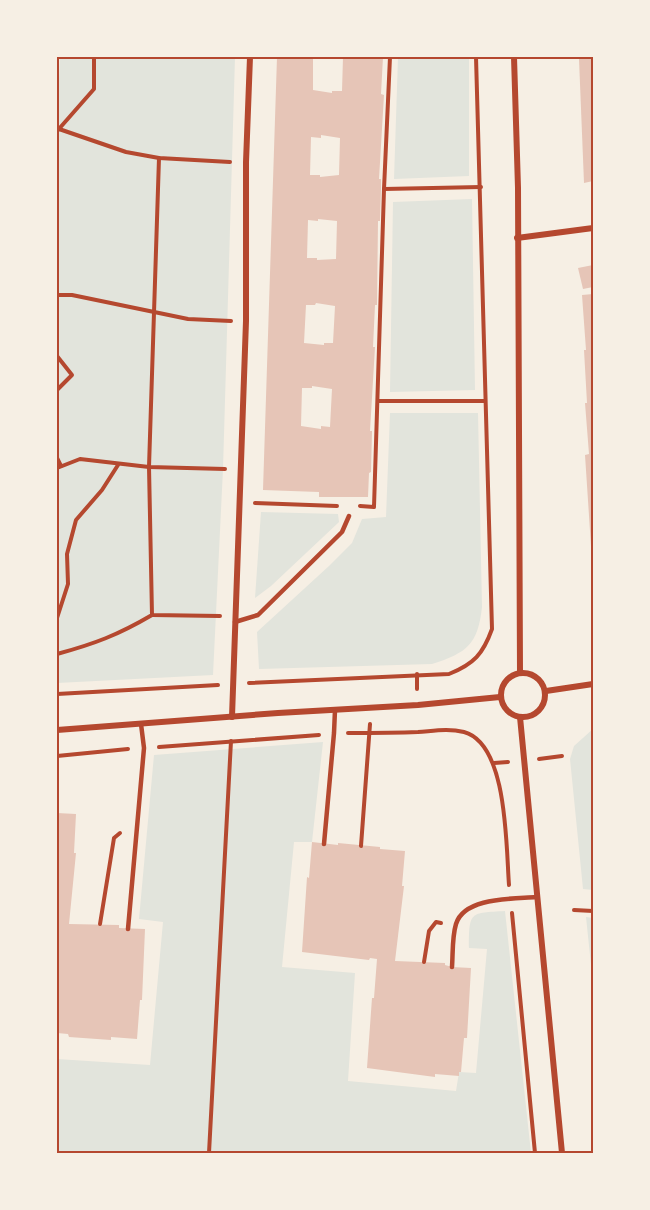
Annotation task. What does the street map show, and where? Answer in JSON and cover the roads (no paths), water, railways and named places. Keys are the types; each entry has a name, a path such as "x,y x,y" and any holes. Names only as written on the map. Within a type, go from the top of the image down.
{"street":[{"path":"232,717 246,321 246,162 250,57"},
{"path":"514,57 518,188 520,672"},
{"path":"517,238 593,228"},
{"path":"520,672 532,674 541,681 546,692 544,704 533,715 520,717 504,707 500,697 502,685 510,676 520,672"},
{"path":"546,692 593,684"},
{"path":"57,730 500,697"},
{"path":"520,717 562,1153"}],"lane":[{"path":"236,620 258,615 342,532 349,516"},
{"path":"324,844 334,710"},
{"path":"128,929 144,748 141,724"},
{"path":"452,967 456,925 461,914 475,904 537,897"}]}
